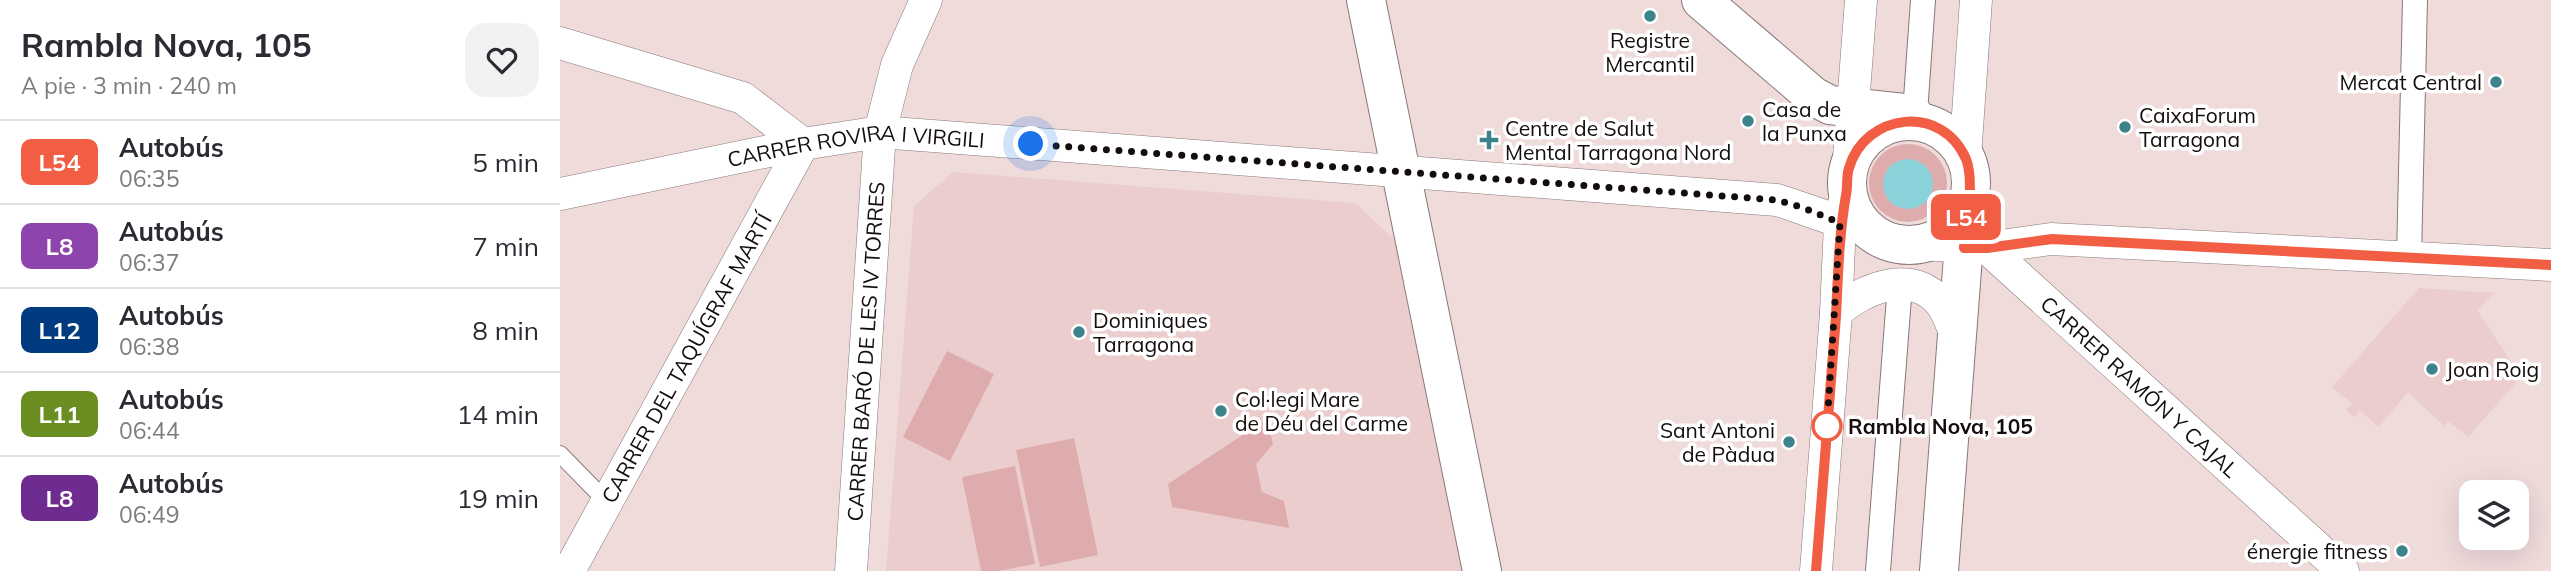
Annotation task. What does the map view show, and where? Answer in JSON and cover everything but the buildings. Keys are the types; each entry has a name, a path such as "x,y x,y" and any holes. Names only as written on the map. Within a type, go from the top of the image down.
{"main road":[{"path":"1366,0 1482,571"},
{"path":"1701,0 1812,96 1830,105 1915,114 1921,111"},
{"path":"1921,111 1955,142 1965,157 1970,180 1967,204 1975,248 1958,340 1939,571"},
{"path":"1921,111 1899,122 1883,126 1867,137 1854,152 1850,203 1890,242 1905,245 1920,244 1940,237 1956,223 1967,204"}],"street":[{"name":"CARRER BARÓ DE LES IV TORRES","path":"851,571 880,132 897,65 926,0"},
{"path":"1816,571 1836,313 1850,203 1853,107 1861,0"},
{"path":"1921,111 1923,0"},
{"path":"1965,157 1976,0"},
{"path":"2409,257 2415,0"},
{"path":"560,43 743,97 803,144"},
{"name":"CARRER ROVIRA I VIRGILI","path":"560,194 803,144 880,132 1777,200 1804,208 1850,203"},
{"name":"CARRER DEL TAQUÍGRAF MARTÍ","path":"569,571 803,144"},
{"path":"1920,244 1975,248 2052,239 2551,265"},
{"name":"CARRER RAMÓN Y CAJAL","path":"1975,248 2343,571"},
{"path":"1836,313 1850,299 1868,290 1900,285 1913,286 1941,304 1958,340"},
{"path":"1878,571 1900,285"}],"lane":[{"path":"560,454 607,502"}],"shaded area":[{"path":"1900,144 1916,144 1930,150 1941,161 1947,175 1947,191 1941,205 1930,216 1916,222 1900,222 1886,216 1875,205 1869,191 1869,175 1875,161 1886,150"},
{"path":"953,172 1355,203 1394,239 1462,571 886,571 914,206"},
{"name":"Joan Roig","path":"2419,288 2494,293 2477,310 2521,377 2468,437 2448,421 2444,426 2408,392 2379,427 2360,411 2354,417 2346,410 2352,403 2332,387"},
{"path":"947,351 994,374 950,461 903,437"},
{"path":"1267,419 1273,444 1256,464 1262,492 1284,501 1289,528 1172,507 1168,484"},
{"path":"1074,438 1098,555 1040,567 1016,450"},
{"path":"1015,466 1035,564 981,571 962,477"}],"water":[{"path":"1908,159 1925,167 1933,184 1925,201 1908,209 1891,201 1883,184 1891,167"}],"bus line":[{"name":"L54","path":"1816,571 1840,223 1848,171 1854,152 1867,137 1883,126 1899,122 1926,123 1942,130 1955,142 1965,157 1971,188 1967,204 1964,248 1987,248 2052,239 2551,265"}],"place":[{"name":"Registre Mercantil","path":"1650,16"},
{"name":"Mercat Central","path":"2496,82"},
{"name":"Casa de la Punxa","path":"1748,121"},
{"name":"CaixaForum Tarragona","path":"2125,127"},
{"name":"Centre de Salut Mental Tarragona Nord","path":"1489,140"},
{"name":"Dominiques Tarragona","path":"1079,332"},
{"name":"Joan Roig","path":"2432,369"},
{"name":"Col·legi Mare de Déu del Carme","path":"1221,411"},
{"name":"Rambla Nova, 105","path":"1827,426"},
{"name":"Sant Antoni de Pàdua","path":"1789,442"},
{"name":"énergie fitness","path":"2402,551"}],"route":[{"path":"1031,144 1777,200 1804,208 1840,223 1827,426"}]}
